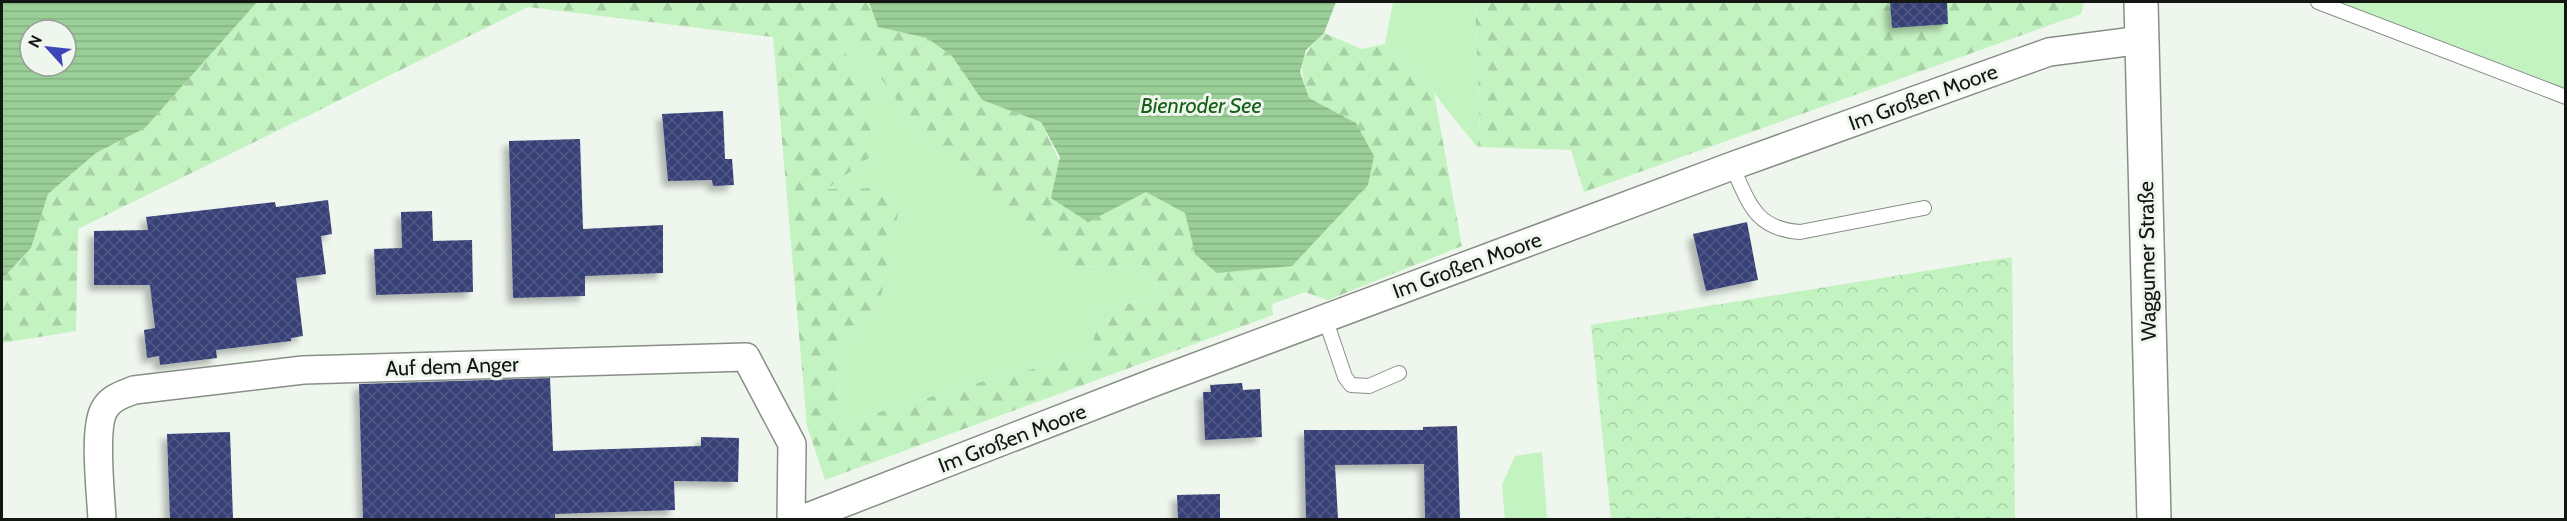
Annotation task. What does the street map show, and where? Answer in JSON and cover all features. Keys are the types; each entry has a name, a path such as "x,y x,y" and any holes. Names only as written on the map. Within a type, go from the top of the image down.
{"street":[{"name":"Waggumer Straße","path":"2141,2 2154,519"},
{"name":"Im Großen Moore","path":"800,519 1325,318 1732,166 2049,52 2142,40"},
{"name":"Auf dem Anger","path":"102,519 99,436 103,411 115,397 134,390 303,370 746,357 792,444 791,519"}],"lane":[{"path":"2318,2 2565,97"},
{"path":"1732,166 1755,210 1772,227 1782,231 1800,232 1924,208"},
{"path":"1325,318 1345,377 1351,384 1369,386 1399,373"}],"green space":[{"path":"257,2 869,2 878,27 927,38 952,56 982,100 1041,122 1088,222 1145,191 1185,213 1195,254 1374,156 1356,123 1309,98 1303,78 1303,62 1310,49 1324,33 1362,49 1385,44 1434,93 1462,246 1328,300 1305,292 1272,304 1273,315 825,480 807,426 773,37 528,7 78,229 76,331 2,343 2,279 31,248 48,194 96,153 145,128","holes":["827,10 891,91 921,139 1023,235 1074,267 1145,265 1161,293 1097,314 1092,355 994,378 843,423 836,355 880,300 902,195 881,188 827,189 874,154 874,89 850,63"]},
{"path":"1393,2 1475,2 1480,132 1477,147 1434,93 1385,44"},
{"path":"1475,2 2084,2 2081,14 1584,192 1571,150 1477,147 1480,132"},
{"path":"2333,2 2565,2 2565,89 2350,8"},
{"path":"825,7 891,91 921,139 1074,267 1145,265 1161,293 1097,314 1092,355 994,378 843,423 836,355 880,300 881,188 826,190 874,154 874,89 850,63"},
{"path":"2012,257 2015,519 1611,519 1591,325"},
{"path":"1542,452 1547,519 1505,519 1502,485 1515,456"}],"water":[{"path":"2,2 257,2 145,128 96,153 48,194 31,248 2,279"},
{"name":"Bienroder See","path":"869,2 1336,2 1324,33 1306,50 1300,72 1309,98 1356,123 1374,156 1368,185 1292,266 1217,273 1195,254 1185,213 1146,192 1088,222 1051,198 1060,157 1041,122 982,100 952,56 927,38 878,27"}],"building":[{"path":"1890,2 1947,2 1948,24 1892,28"},
{"path":"723,111 725,159 732,159 734,185 713,186 712,180 668,181 662,114"},
{"path":"580,139 583,229 663,225 663,273 585,276 585,296 513,298 509,141"},
{"path":"328,200 332,234 321,236 326,274 296,278 303,336 291,338 291,341 216,350 217,358 160,365 159,356 147,358 144,330 155,328 150,285 94,285 94,231 148,230 146,217 275,202 276,207"},
{"path":"432,211 433,241 472,240 473,292 376,295 374,249 402,248 401,212"},
{"path":"1747,222 1758,280 1706,291 1693,234"},
{"path":"550,378 553,451 701,446 701,437 739,438 738,482 674,481 675,510 555,514 555,519 363,519 359,384"},
{"path":"1242,383 1243,390 1260,389 1262,437 1205,440 1203,392 1211,392 1210,385"},
{"path":"1457,426 1460,519 1425,519 1424,464 1335,465 1338,519 1306,519 1304,430 1423,430 1423,427"},
{"path":"230,432 233,519 170,519 167,434"},
{"path":"1220,494 1220,519 1178,519 1177,495"}]}
